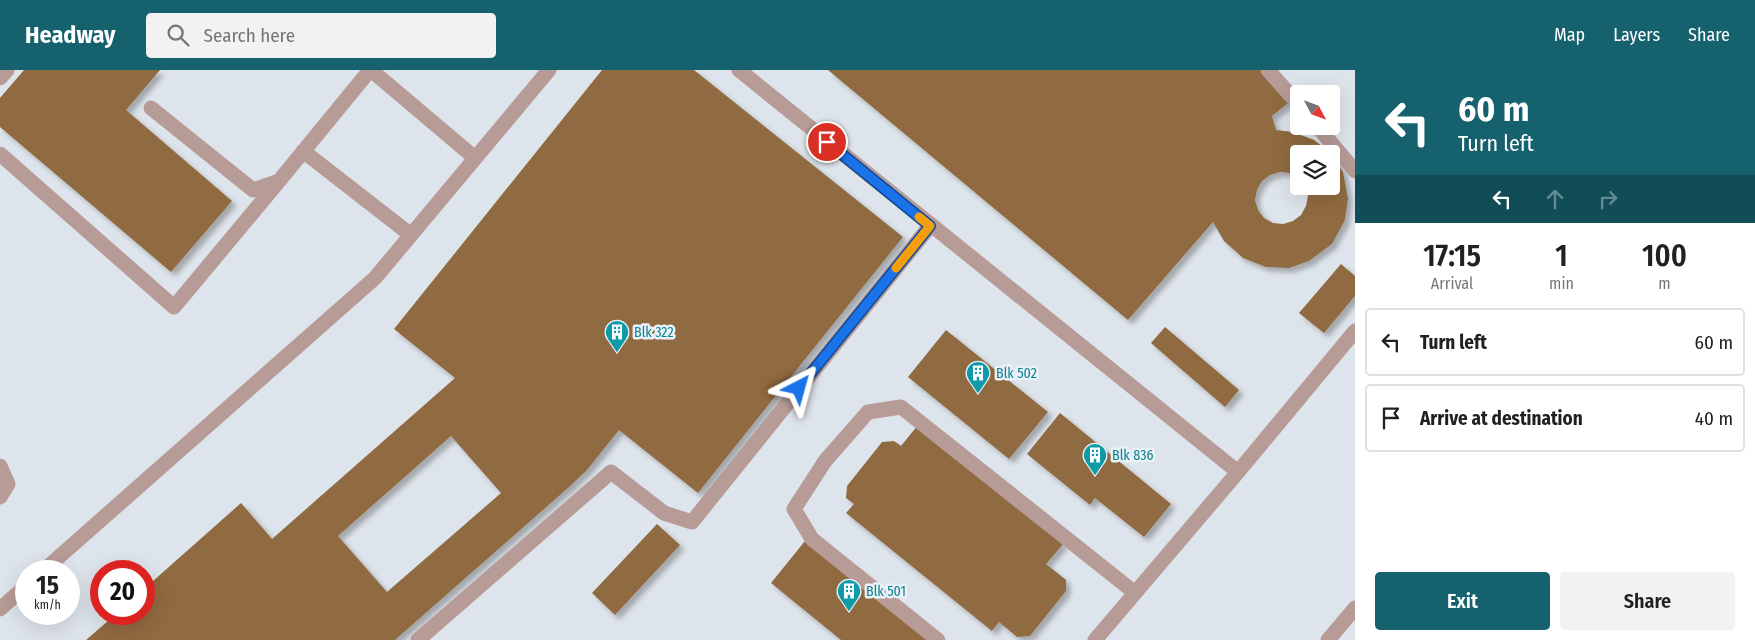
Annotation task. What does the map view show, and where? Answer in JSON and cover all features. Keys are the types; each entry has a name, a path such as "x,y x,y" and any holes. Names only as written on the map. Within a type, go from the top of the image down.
{"lane":[{"path":"0,78 7,70"},
{"path":"0,154 174,307 371,70 475,158"},
{"path":"55,560 375,278 549,70"},
{"path":"739,70 930,226 1238,472"},
{"path":"1268,70 1290,95"},
{"path":"151,108 253,190 279,181"},
{"path":"1325,135 1355,170"},
{"path":"303,151 411,235"},
{"path":"418,640 611,472 664,513 692,522 930,226"},
{"path":"1095,640 1355,331"},
{"path":"938,640 812,539 794,509 826,462 868,412 901,407 1134,592"},
{"path":"0,466 8,484 0,496"},
{"path":"0,609 15,596"},
{"path":"1328,640 1355,608"}],"building":[{"path":"24,70 160,70 126,110 232,201 171,272 0,127 0,98"},
{"name":"Blk 322","path":"602,70 694,70 903,237 698,493 619,430 587,470 568,488 395,640 86,640 103,625 155,625 155,579 241,503 272,539 455,378 394,329","holes":["451,436 501,493 387,592 338,536"]},
{"path":"828,70 1270,70 1290,97 1290,102 1272,116 1276,130 1290,132 1290,135 1301,135 1314,140 1320,145 1290,145 1290,173 1280,172 1270,175 1262,181 1257,190 1255,200 1258,210 1264,218 1273,223 1283,224 1293,221 1301,215 1306,206 1308,195 1340,195 1340,168 1343,172 1348,199 1345,220 1332,244 1309,261 1289,268 1266,267 1243,258 1224,241 1213,222 1128,320"},
{"path":"1341,264 1355,276 1355,296 1324,333 1299,313"},
{"path":"1165,327 1239,390 1225,407 1151,343"},
{"name":"Blk 502","path":"946,330 1048,412 1009,459 908,377"},
{"name":"Blk 836","path":"1060,413 1171,504 1144,537 1095,498 1090,505 1027,454"},
{"path":"918,425 1064,543 1046,564 1066,580 1066,591 1030,636 1017,637 999,622 992,631 846,513 854,504 846,498 847,486 882,442 894,441 901,446"},
{"path":"657,524 680,545 615,615 592,593"},
{"name":"Blk 501","path":"805,541 927,640 841,640 771,583"}],"slow traffic":[{"path":"896,268 930,226 919,217"}],"place":[{"name":"Blk 322","path":"617,353"},
{"name":"Blk 502","path":"978,394"},
{"name":"Blk 836","path":"1095,476"},
{"name":"Blk 501","path":"849,612"}],"route":[{"path":"799,388 930,226 827,142"}]}
